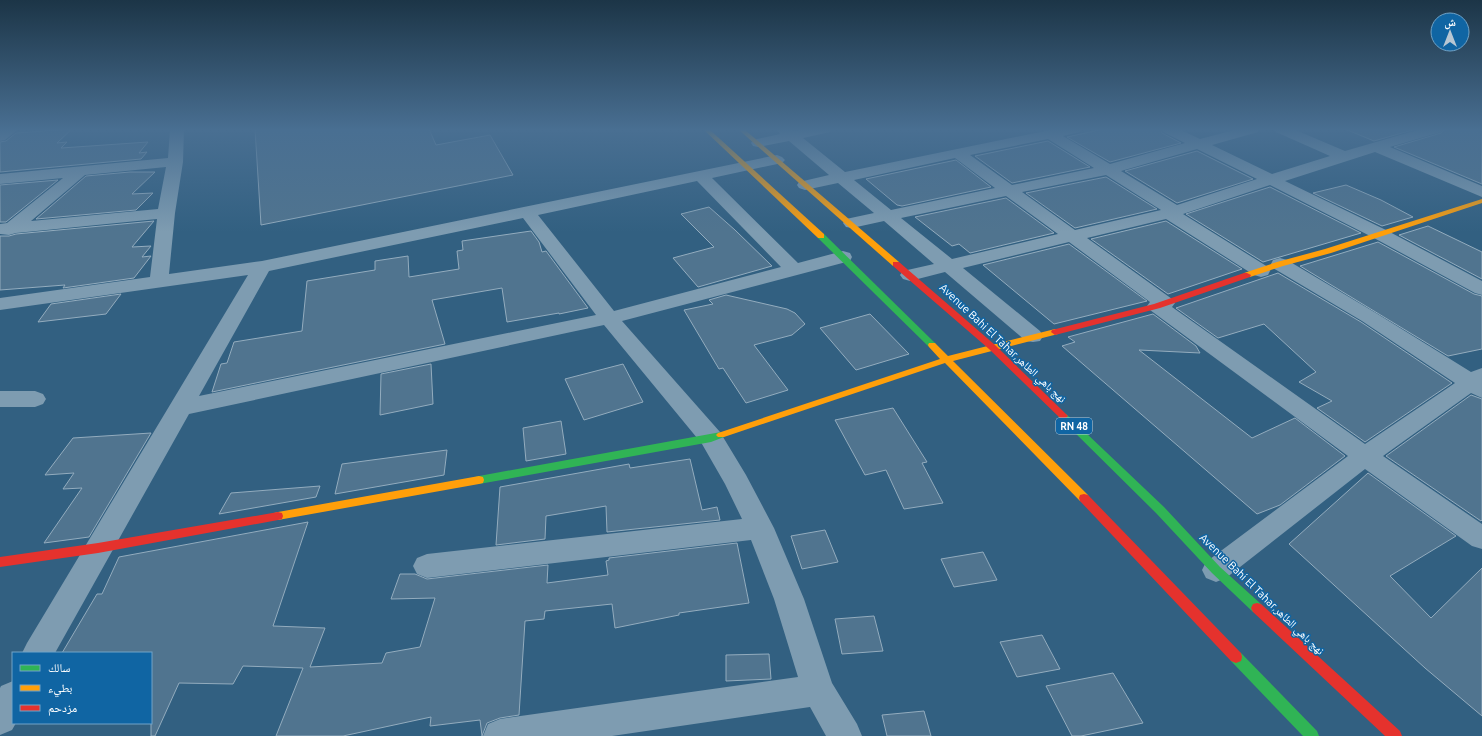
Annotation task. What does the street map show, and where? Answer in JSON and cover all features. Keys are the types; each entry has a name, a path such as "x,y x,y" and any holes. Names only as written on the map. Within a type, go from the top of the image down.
{"main road":[{"path":"742,163 843,257 946,360 1153,569 1312,736"},
{"name":"Avenue Bahi El Tahar,نهج باهي الطاهر","path":"782,163 992,346 1160,510 1216,570 1395,736"},
{"path":"0,562 98,548 711,438 946,360 992,346 1161,304 1482,201"}],"street":[{"path":"0,179 161,163"},
{"path":"159,282 166,213 175,163"},
{"path":"0,304 262,267 760,163"},
{"path":"826,163 1033,336"},
{"path":"805,185 908,163"},
{"path":"972,163 1365,456 1482,538"},
{"path":"1096,163 1172,212 1270,268 1369,317 1478,383 1365,456 1216,570"},
{"path":"852,223 1008,189 1107,170 1131,163"},
{"path":"1238,163 1380,234 1482,289"},
{"path":"910,275 1172,212 1322,163"},
{"path":"1415,163 1482,192"},
{"path":"4,232 81,171"},
{"path":"701,176 794,270"},
{"path":"526,212 609,318 711,438 737,482 760,528 789,599 818,690 845,736"},
{"path":"4,232 166,213"},
{"path":"180,408 609,318 843,257"},
{"path":"39,652 262,267"},
{"path":"0,399 35,399"},
{"path":"427,566 760,528"},
{"path":"500,736 818,690"},
{"path":"0,719 12,698"}],"building":[{"path":"0,163 94,163 0,172"},
{"path":"257,163 506,163 513,175 261,225"},
{"path":"940,163 960,163 991,187 902,206 897,205 866,179"},
{"path":"985,163 1084,163 1090,167 1012,183"},
{"path":"1153,163 1222,163 1253,179 1177,203 1125,171"},
{"path":"1433,163 1482,163 1482,184"},
{"path":"130,172 155,172 132,194 153,193 136,210 36,219 86,176"},
{"path":"1106,177 1157,209 1075,228 1026,193"},
{"path":"58,180 6,222 0,222 0,185"},
{"path":"1346,185 1381,200 1413,217 1382,226 1313,193"},
{"path":"1270,187 1361,233 1263,262 1186,214"},
{"path":"1006,198 1054,233 970,253 959,244 952,246 915,217"},
{"path":"709,207 772,266 698,287 673,258 714,247 681,214"},
{"path":"154,221 132,247 151,246 142,257 151,256 134,278 63,288 65,285 0,290 0,236"},
{"path":"1166,221 1242,269 1168,294 1091,239"},
{"path":"1428,226 1482,252 1482,279 1399,235"},
{"path":"531,231 539,242 542,252 546,251 588,308 507,322 502,288 432,300 445,344 212,392 221,364 227,363 234,342 302,331 307,281 375,270 375,261 408,256 409,277 459,269 457,251 463,250 462,241"},
{"path":"1378,242 1474,294 1482,296 1482,349 1448,356 1300,266"},
{"path":"1069,244 1147,301 1054,324 983,265"},
{"path":"1278,273 1361,322 1452,383 1365,442 1317,408 1332,401 1299,382 1316,372 1264,324 1218,338 1176,308"},
{"path":"121,294 106,314 38,322 51,304"},
{"path":"726,295 787,309 795,313 805,324 792,335 754,345 788,390 746,403 723,368 719,369 684,310 713,304 709,300"},
{"path":"870,314 909,354 856,370 820,328"},
{"path":"1153,314 1196,346 1200,353 1139,350 1252,438 1295,418 1345,456 1280,505 1257,514 1062,346 1075,342 1068,337"},
{"path":"431,364 433,404 380,415 381,374"},
{"path":"623,364 643,402 584,420 565,379"},
{"path":"1471,395 1482,399 1481,521 1386,456"},
{"path":"893,408 927,462 922,463 943,503 904,509 886,470 865,475 835,420"},
{"path":"561,421 566,454 526,461 523,428"},
{"path":"151,433 89,537 44,543 82,488 63,489 74,473 45,475 73,438"},
{"path":"447,450 444,475 335,494 342,464"},
{"path":"690,459 702,510 717,507 720,520 607,532 606,506 546,516 545,539 496,545 500,487 629,464 630,468"},
{"path":"1368,473 1456,536 1390,576 1431,618 1482,568 1482,716 1425,668 1289,544"},
{"path":"320,486 316,497 219,514 231,493"},
{"path":"308,522 273,626 325,628 310,667 382,663 386,653 420,647 435,598 391,599 400,574 415,574 427,579 548,565 547,583 608,575 606,561 609,560 609,558 737,543 749,603 679,613 679,615 615,628 612,604 545,611 544,619 525,621 519,715 500,718 487,723 482,736 480,720 430,726 431,717 343,736 276,736 303,668 243,666 233,684 179,683 155,736 151,736 152,652 63,652 97,594 102,594 119,557"},
{"path":"825,530 838,562 802,569 791,536"},
{"path":"983,552 997,580 954,587 941,559"},
{"path":"874,616 883,651 842,654 835,619"},
{"path":"1042,635 1060,669 1017,677 1000,642"},
{"path":"769,654 771,679 726,681 726,655"},
{"path":"1113,673 1143,723 1081,736 1072,736 1046,686"},
{"path":"924,711 931,736 887,736 882,715"}],"traffic: fast":[{"path":"821,236 932,345"},
{"path":"1063,416 1160,510 1216,570 1257,608"},
{"path":"479,480 721,435"},
{"path":"1236,657 1312,736"}],"traffic: slow":[{"path":"743,163 821,236"},
{"path":"780,163 896,264"},
{"path":"1247,275 1328,251 1482,201"},
{"path":"721,435 945,360 1055,332"},
{"path":"932,345 1084,498"},
{"path":"278,516 479,480"}],"traffic: jam":[{"path":"896,264 992,347 1063,416"},
{"path":"1055,332 1157,306 1247,275"},
{"path":"1084,498 1236,657"},
{"path":"0,562 98,548 278,516"},
{"path":"1257,608 1395,736"}]}
